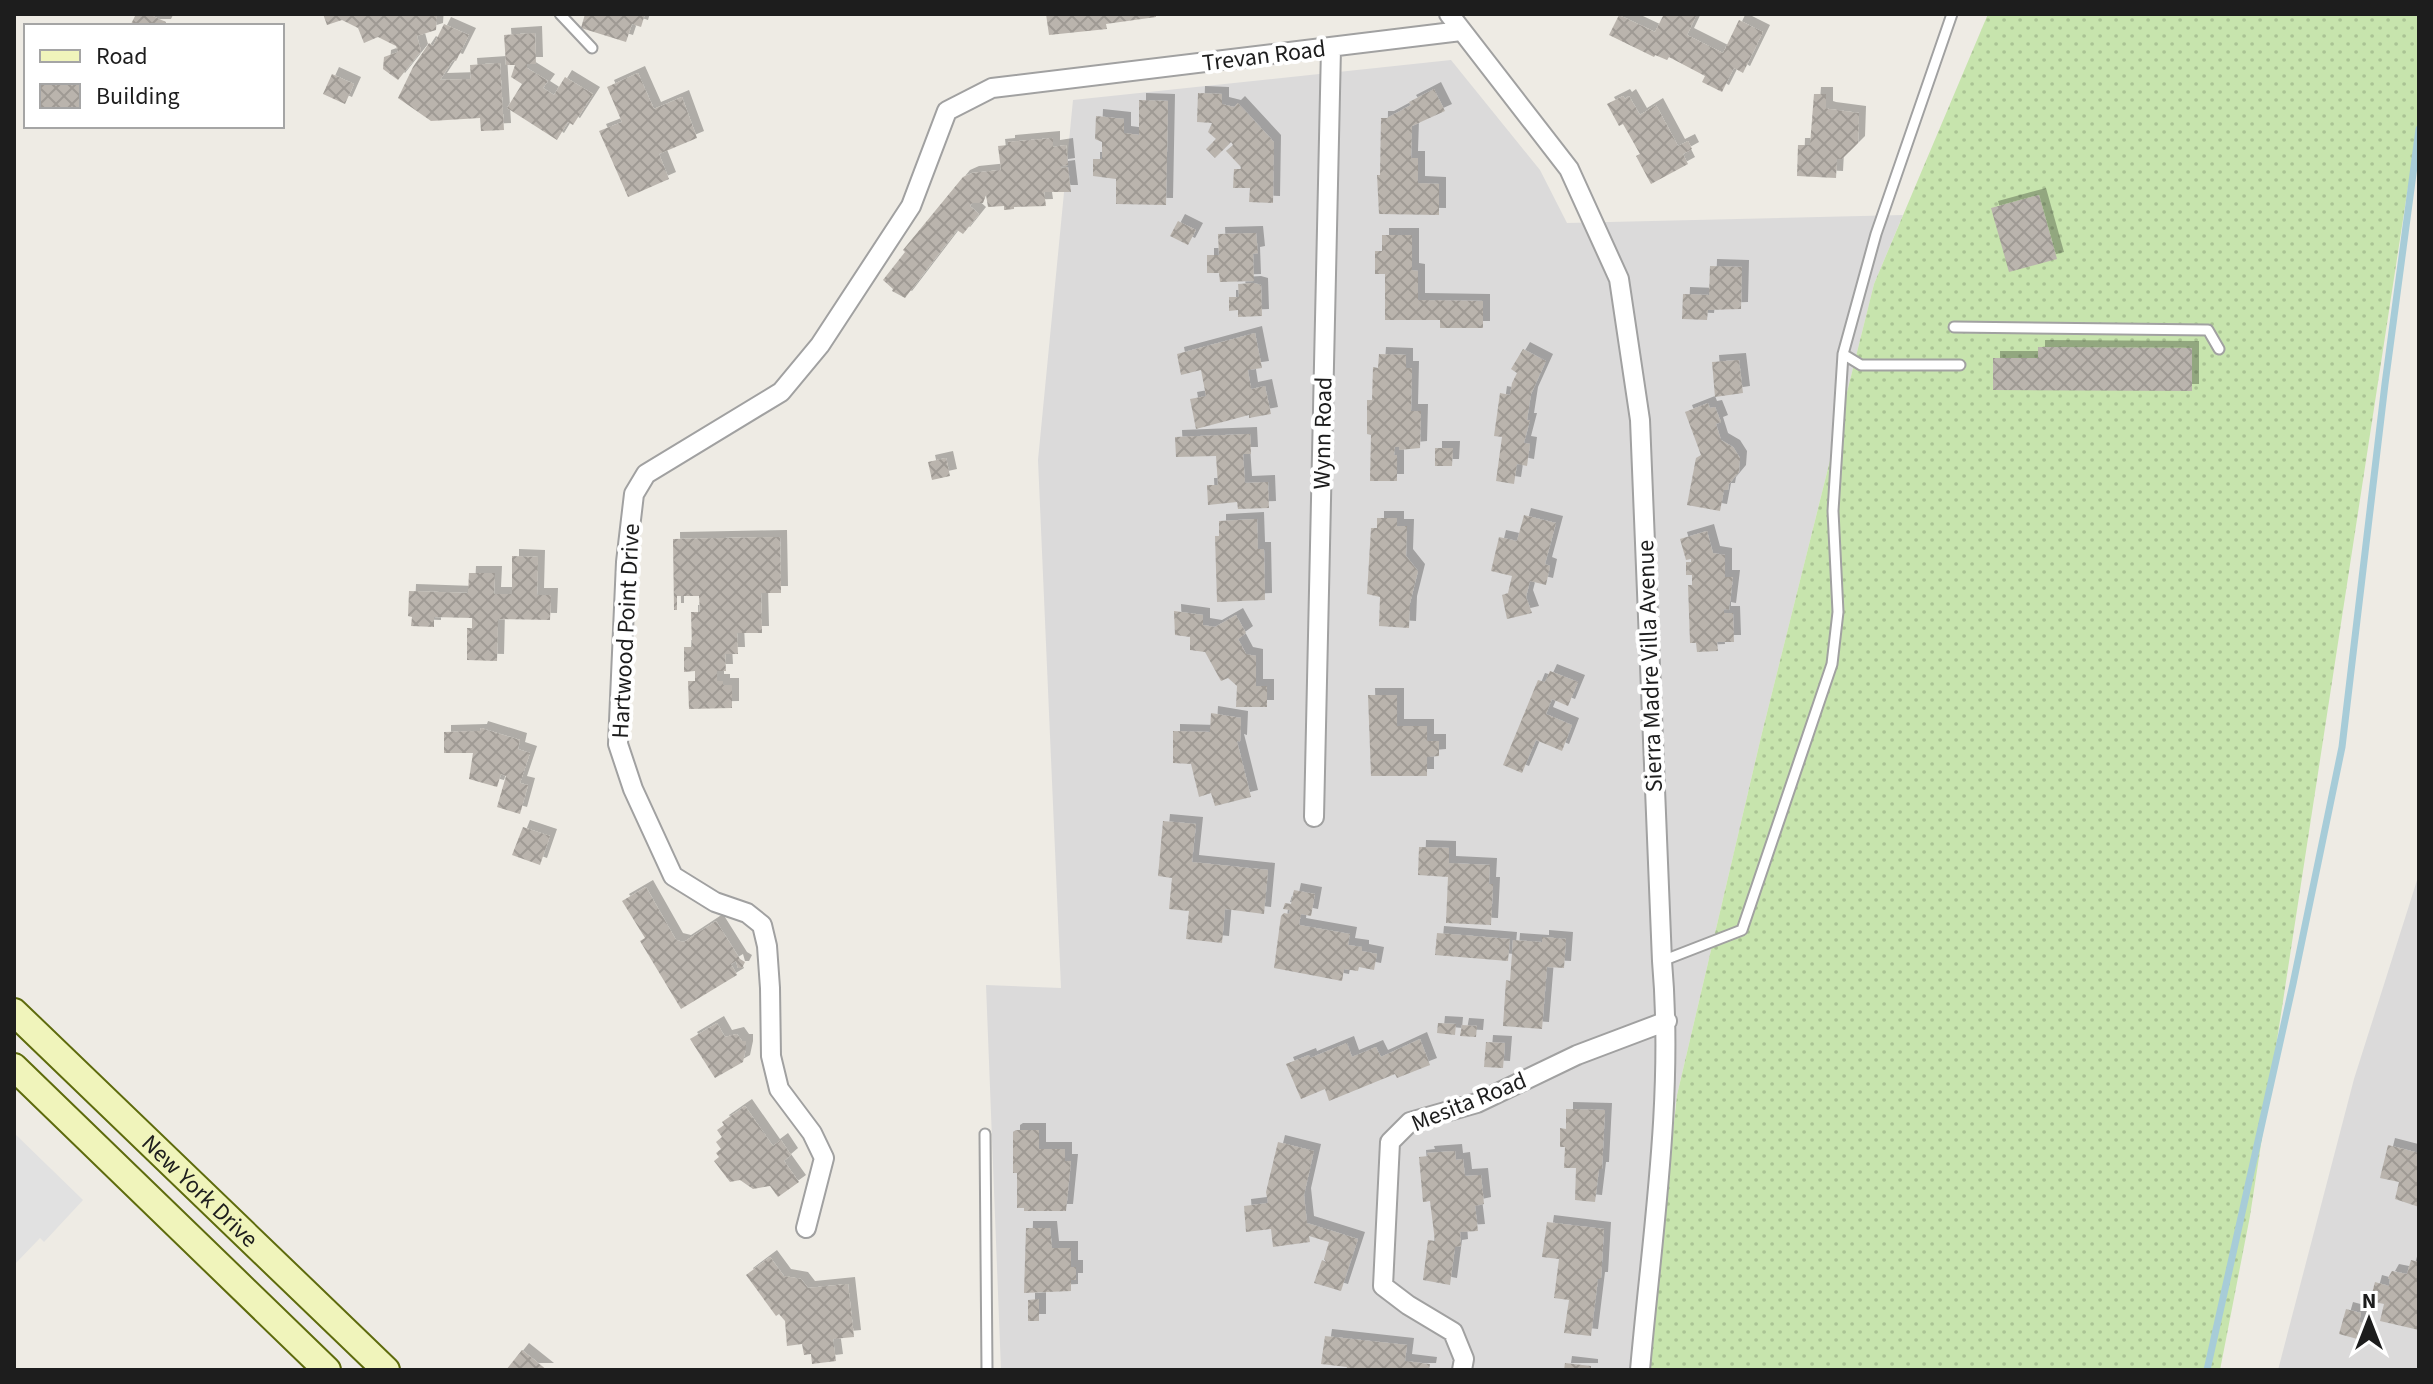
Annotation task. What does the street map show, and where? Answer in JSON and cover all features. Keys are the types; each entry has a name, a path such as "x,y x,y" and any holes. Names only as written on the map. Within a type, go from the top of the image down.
{"main road":[{"name":"New York Drive","path":"14,1012 386,1370"},
{"name":"New York Drive","path":"14,1067 327,1370"},
{"path":"133,1183 161,1154"}],"street":[{"name":"Sierra Madre Villa Avenue","path":"1449,14 1569,169 1619,279 1640,420 1667,1021 1664,1109 1640,1370"},
{"name":"Trevan Road","path":"1067,78 1461,31"},
{"name":"Wynn Road","path":"1314,817 1331,48"},
{"name":"Hartwood Point Drive","path":"806,1228 824,1158 812,1133 779,1089 771,1056 767,946 762,925 747,913 715,902 673,876 633,789 618,744 626,562 634,494 646,474 781,392 801,369 911,206 947,111 992,88 1067,78"},
{"name":"Mesita Road","path":"1462,1370 1464,1359 1453,1332 1383,1286 1390,1142 1410,1122 1477,1103 1577,1055 1667,1021"}],"lane":[{"path":"560,14 592,48"},
{"path":"1662,961 1742,930 1832,664 1838,612 1833,511 1843,354 1876,234 1952,14"},
{"path":"1954,327 2208,330 2219,349"},
{"path":"1843,354 1861,365 1960,365"},
{"path":"985,1134 987,1370"}],"shaded area":[{"path":"1451,60 1540,170 1567,223 1903,215 1874,284 1761,737 1677,1095 1642,1370 1001,1370 986,985 1061,988 1038,460 1073,100"},
{"path":"2419,874 2419,1370 2278,1370 2354,1079"},
{"path":"14,1133 83,1200 44,1242 40,1238 14,1265"}],"green space":[{"path":"1988,14 2419,14 2419,153 2408,187 2250,1216 2220,1370 1647,1370 1677,1095 1761,737 1874,284"}],"building":[{"path":"136,14 148,14 166,22 165,24 131,24"},
{"path":"323,14 437,14 436,30 417,36 421,51 398,80 383,69 384,57 398,52 396,46 378,37 364,43 358,28 342,20 327,25"},
{"path":"585,14 645,14 641,27 632,24 626,42 581,28"},
{"path":"1046,14 1156,14 1156,17 1106,24 1107,29 1049,35"},
{"path":"1664,14 1697,14 1687,35 1723,53 1739,20 1763,32 1743,73 1734,68 1722,92 1702,82 1705,76 1669,57 1667,60 1654,57 1609,35 1619,15 1655,32"},
{"path":"444,24 469,35 456,61 453,60 440,80 471,79 470,65 500,63 504,130 481,131 480,118 431,121 398,98 413,67 429,43 433,46"},
{"path":"535,33 536,64 527,64 527,68 548,81 543,88 554,95 565,77 593,94 573,125 568,122 557,140 507,108 522,84 511,77 515,65 506,65 504,35"},
{"path":"638,73 654,109 682,97 697,138 659,154 669,179 628,197 599,131 622,122 607,87"},
{"path":"332,74 354,84 345,104 323,94"},
{"path":"1434,89 1445,111 1412,126 1411,158 1418,158 1418,183 1439,184 1439,215 1379,214 1377,175 1380,175 1381,118 1411,105 1409,102"},
{"path":"1198,93 1222,94 1222,104 1234,107 1238,103 1274,142 1273,203 1249,202 1250,188 1233,188 1234,169 1241,167 1226,151 1233,145 1231,142 1215,158 1206,149 1216,139 1208,132 1212,123 1197,122"},
{"path":"1814,94 1826,94 1826,108 1859,113 1858,143 1842,159 1837,159 1836,178 1797,176 1798,145 1810,145"},
{"path":"1623,96 1625,99 1629,96 1640,115 1656,105 1678,146 1688,141 1692,149 1683,154 1688,164 1651,184 1636,156 1640,154 1607,104"},
{"path":"1139,100 1168,101 1166,205 1116,204 1116,179 1093,176 1093,159 1102,159 1102,142 1095,139 1096,116 1124,119 1124,133 1139,135"},
{"path":"1053,138 1053,147 1066,145 1068,165 1061,168 1068,167 1071,192 1044,192 1046,206 1004,210 1004,206 988,207 986,195 983,203 972,203 970,206 979,214 963,234 957,230 905,298 892,291 883,280 905,252 903,250 963,177 1001,170 998,146 1008,145 1008,142"},
{"path":"2039,195 2057,259 2009,272 1991,208"},
{"path":"1178,221 1196,230 1188,245 1170,236"},
{"path":"1256,233 1258,253 1253,254 1254,281 1220,282 1219,273 1207,273 1207,255 1219,255 1218,234"},
{"path":"1382,235 1412,235 1412,270 1418,271 1418,300 1483,301 1483,328 1440,328 1440,320 1385,320 1385,274 1375,274 1375,251 1382,251"},
{"path":"1710,266 1742,267 1741,309 1708,310 1707,320 1682,319 1683,294 1709,295"},
{"path":"1238,284 1261,285 1262,316 1238,317 1238,310 1229,311 1229,297 1239,297"},
{"path":"1255,333 1262,368 1248,370 1251,389 1265,386 1271,414 1249,418 1249,415 1196,429 1190,399 1206,396 1201,370 1181,375 1177,354"},
{"path":"2038,347 2192,348 2192,391 1993,390 1993,358 2038,358"},
{"path":"1523,349 1546,361 1531,394 1527,420 1530,420 1524,443 1530,444 1527,466 1517,464 1514,484 1496,481 1502,437 1494,436 1500,393 1510,395 1517,373 1511,369"},
{"path":"1379,354 1406,355 1406,368 1412,368 1411,411 1421,411 1420,448 1399,450 1395,447 1397,481 1370,481 1371,435 1367,434 1367,400 1372,400 1373,367 1378,368"},
{"path":"1739,360 1743,393 1715,397 1712,362"},
{"path":"1708,403 1710,408 1715,407 1721,422 1716,424 1721,440 1733,447 1740,458 1739,472 1728,490 1724,490 1720,511 1687,505 1696,458 1701,455 1685,412"},
{"path":"1250,434 1251,454 1243,454 1245,483 1268,482 1269,508 1238,509 1237,502 1208,505 1207,485 1218,485 1216,456 1176,457 1175,437"},
{"path":"1435,448 1453,448 1452,466 1435,466"},
{"path":"946,458 950,476 932,480 928,462"},
{"path":"1524,515 1556,523 1545,564 1550,566 1546,585 1530,581 1526,597 1532,613 1507,619 1502,595 1508,593 1512,576 1491,571 1499,537 1517,541"},
{"path":"1377,518 1397,518 1397,526 1407,526 1406,556 1418,571 1410,603 1409,628 1379,626 1380,597 1367,594 1371,528 1377,528"},
{"path":"1257,519 1258,549 1264,549 1265,600 1217,602 1215,536 1219,536 1219,521"},
{"path":"1707,531 1713,553 1725,555 1725,577 1733,577 1729,610 1724,609 1724,613 1733,613 1734,642 1717,642 1718,651 1697,652 1696,643 1690,643 1688,585 1692,585 1692,575 1686,575 1686,562 1691,562 1691,559 1686,560 1680,539"},
{"path":"780,537 781,593 761,593 762,633 737,633 738,654 725,654 726,671 717,671 717,681 732,685 732,708 689,709 688,681 695,681 695,671 684,672 684,647 692,647 691,612 700,612 699,596 677,596 677,610 674,610 673,539"},
{"path":"512,556 538,557 537,595 551,595 550,620 498,619 497,661 467,660 467,628 472,628 472,618 434,617 434,627 411,626 412,617 408,616 409,591 468,593 469,573 495,573 494,594 512,594"},
{"path":"1174,611 1203,615 1203,625 1215,627 1236,615 1246,633 1238,639 1246,654 1256,656 1256,686 1267,686 1267,707 1236,707 1237,686 1228,678 1221,681 1205,652 1190,650 1190,637 1175,635"},
{"path":"1550,671 1578,682 1568,706 1552,699 1546,714 1572,725 1562,751 1536,740 1522,773 1503,765 1538,680 1545,682"},
{"path":"1368,695 1397,695 1397,726 1427,726 1427,741 1439,741 1439,756 1427,757 1427,776 1371,776"},
{"path":"1211,713 1241,718 1240,742 1237,741 1251,797 1215,806 1211,793 1199,797 1191,764 1173,763 1173,731 1210,732"},
{"path":"481,728 520,740 518,749 530,753 520,783 528,785 520,814 497,807 506,776 501,774 497,787 469,779 473,753 444,753 444,732 480,731"},
{"path":"1163,821 1196,824 1192,862 1268,870 1264,914 1225,909 1222,943 1186,939 1189,911 1169,909 1172,878 1158,876"},
{"path":"523,827 550,836 540,865 512,855"},
{"path":"1419,847 1449,848 1449,863 1490,865 1489,884 1493,884 1491,925 1446,923 1448,877 1418,875"},
{"path":"646,887 676,940 684,942 716,921 745,962 742,968 738,968 736,961 731,964 737,975 681,1009 640,941 645,938 622,901"},
{"path":"1294,890 1315,894 1311,916 1301,914 1299,925 1350,934 1348,945 1377,954 1374,970 1359,967 1358,971 1344,969 1342,981 1274,968 1281,916 1289,914 1290,910 1283,909 1285,903 1291,904"},
{"path":"1437,933 1510,939 1508,961 1435,955"},
{"path":"1542,937 1566,939 1564,968 1547,967 1542,1029 1503,1026 1513,940 1542,942"},
{"path":"717,1023 725,1037 737,1034 742,1041 746,1041 746,1048 743,1062 715,1078 690,1039"},
{"path":"1438,1023 1456,1024 1455,1035 1437,1033"},
{"path":"1462,1025 1477,1026 1476,1037 1460,1036"},
{"path":"1420,1039 1430,1065 1397,1078 1395,1074 1329,1101 1325,1089 1301,1099 1286,1064 1347,1043 1352,1057 1376,1047 1381,1057"},
{"path":"1486,1042 1505,1043 1503,1068 1484,1067"},
{"path":"745,1106 773,1146 781,1140 791,1155 784,1161 799,1182 778,1197 770,1186 753,1189 740,1180 730,1182 714,1161 721,1149 716,1142 722,1137 717,1130 724,1125 722,1122"},
{"path":"1566,1109 1605,1110 1602,1169 1599,1169 1595,1202 1575,1200 1576,1168 1564,1168 1565,1147 1560,1147 1560,1128 1566,1129"},
{"path":"1039,1130 1039,1149 1065,1149 1065,1161 1071,1161 1066,1211 1024,1211 1024,1208 1017,1208 1017,1173 1013,1173 1013,1132"},
{"path":"1278,1142 1314,1151 1304,1195 1307,1223 1358,1239 1341,1291 1314,1283 1322,1260 1326,1262 1324,1259 1329,1242 1309,1236 1310,1242 1273,1247 1271,1229 1246,1232 1244,1206 1268,1203 1266,1192"},
{"path":"2388,1145 2419,1153 2419,1207 2395,1199 2399,1182 2380,1178"},
{"path":"1455,1151 1456,1160 1463,1159 1465,1176 1481,1175 1484,1204 1475,1206 1478,1231 1460,1232 1461,1246 1455,1247 1450,1285 1423,1280 1428,1240 1435,1241 1430,1201 1423,1202 1419,1157 1428,1156 1427,1153"},
{"path":"1547,1222 1604,1229 1601,1279 1598,1279 1591,1336 1564,1333 1569,1300 1554,1298 1559,1259 1542,1257"},
{"path":"1026,1228 1050,1228 1052,1248 1071,1248 1071,1267 1076,1267 1076,1280 1071,1280 1071,1291 1024,1293"},
{"path":"770,1257 784,1276 801,1279 808,1288 848,1284 854,1337 833,1339 836,1361 812,1364 811,1354 804,1355 802,1344 787,1346 785,1321 779,1314 776,1316 746,1275"},
{"path":"2411,1260 2419,1262 2419,1330 2380,1321 2384,1304 2370,1301 2375,1282 2389,1286 2388,1278 2392,1271 2407,1274"},
{"path":"1039,1299 1039,1321 1028,1321 1028,1300"},
{"path":"2346,1309 2361,1313 2359,1322 2365,1324 2361,1340 2339,1334"},
{"path":"1325,1336 1407,1345 1405,1361 1430,1364 1429,1370 1346,1370 1347,1367 1321,1364"},
{"path":"522,1350 547,1370 506,1370"},
{"path":"1565,1363 1591,1366 1591,1370 1564,1370"}],"waterway":[{"path":"2207,1370 2342,747 2419,129"}]}
